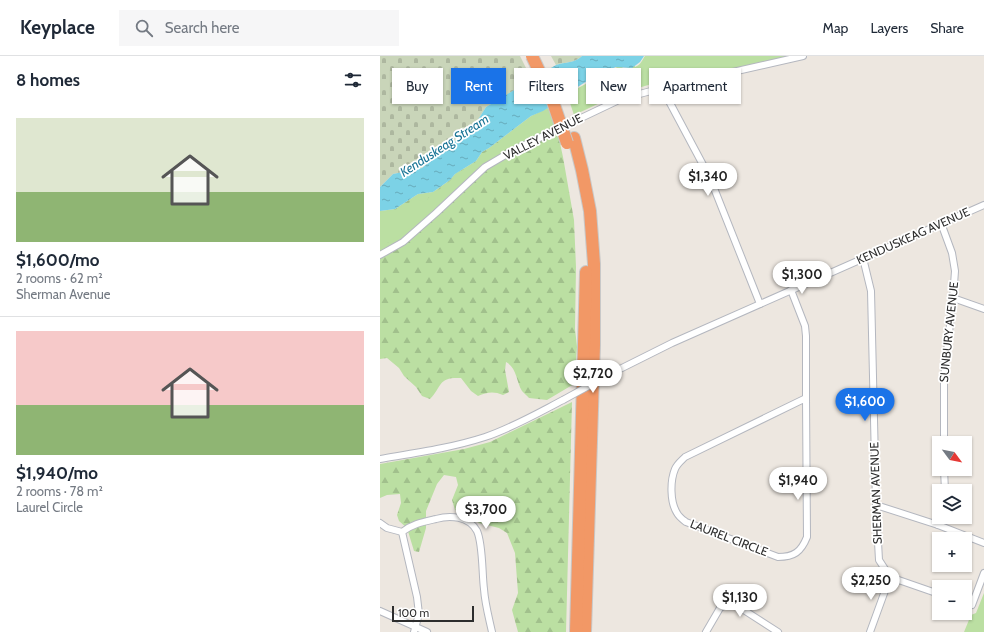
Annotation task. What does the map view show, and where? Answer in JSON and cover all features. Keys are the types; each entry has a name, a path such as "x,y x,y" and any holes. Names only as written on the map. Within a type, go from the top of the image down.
{"highway":[{"path":"532,56 551,96 582,170 589,205 594,264 594,351 586,632"},
{"path":"541,56 557,89 570,140 585,239 586,273 576,632"}],"street":[{"name":"VALLEY AVENUE","path":"741,70 803,56"},
{"name":"VALLEY AVENUE","path":"380,255 403,242 485,167 514,150 622,99 649,92"},
{"path":"671,104 710,178 760,304"},
{"name":"KENDUSKEAG AVENUE","path":"380,459 446,448 486,437 513,426 672,343 984,205"},
{"name":"SUNBURY AVENUE","path":"941,224 950,247 955,271 944,377 944,436"},
{"name":"SHERMAN AVENUE","path":"863,258 872,291 876,505 879,560 890,577"},
{"name":"LAUREL CIRCLE","path":"791,290 805,326 806,336 807,537 803,545 796,553 787,557 778,557 686,522 675,512 672,496 674,470 678,463 685,457 806,398"},
{"path":"953,298 984,309"},
{"path":"876,505 938,525 984,543"},
{"path":"402,532 411,525 445,516 459,517 476,530 480,540 484,591 492,632"},
{"path":"380,523 387,528 402,532"},
{"path":"402,532 417,597 419,614 415,629"},
{"path":"972,605 984,573"},
{"path":"870,632 890,577 932,592"},
{"path":"706,632 720,608 727,604 736,605 778,632"},
{"path":"380,611 415,629 427,632"}],"green space":[{"path":"380,56 520,56 526,68 514,68 514,91 506,95 506,68 451,68 451,104 491,104 486,107 474,126 422,168 393,174 380,187"},
{"path":"551,56 582,56 573,61 556,65"},
{"path":"645,56 791,56 738,68 649,68 649,85 641,87 641,68 627,68 635,65 635,67 640,64"},
{"path":"620,65 623,68 616,68"},
{"path":"586,84 586,104 598,104 574,115 570,104 578,104 578,88"},
{"path":"550,107 563,157 574,220 576,267 575,329 577,347 574,384 547,400 529,398 522,391 514,371 506,362 505,370 509,392 503,395 490,392 478,396 471,391 461,378 454,378 448,379 442,383 430,399 422,396 416,387 404,376 399,368 387,358 380,359 380,211 395,209 418,194 433,192 450,180 455,174 476,161 482,152 531,116"},
{"path":"550,109 555,125 506,149 476,169 439,204 410,228 380,248 380,214 400,208 415,199 425,202 456,173 477,161 482,154 492,149 505,137 511,134 511,132 514,132"},
{"path":"572,402 566,632 518,632 512,610 518,593 515,553 507,533 499,528 479,523 471,516 455,510 452,500 458,485 456,477 444,475 437,484 426,511 426,528 419,552 414,551 407,528 399,521 397,515 401,503 400,494 387,495 380,498 380,464 464,449 490,442"},
{"path":"984,593 984,632 964,632 969,620 972,620 972,615 976,613"}],"water":[{"path":"582,56 644,56 640,62 632,68 586,68 586,82 578,87 578,68 551,68"},
{"path":"514,90 514,104 555,104 531,116 482,152 476,161 455,174 450,180 433,192 418,194 395,209 380,211 380,187 393,174 422,168 474,126 486,107 491,104 506,104 506,95"}],"water label":[{"name":"Kenduskeag Stream","path":"444,145"}]}
